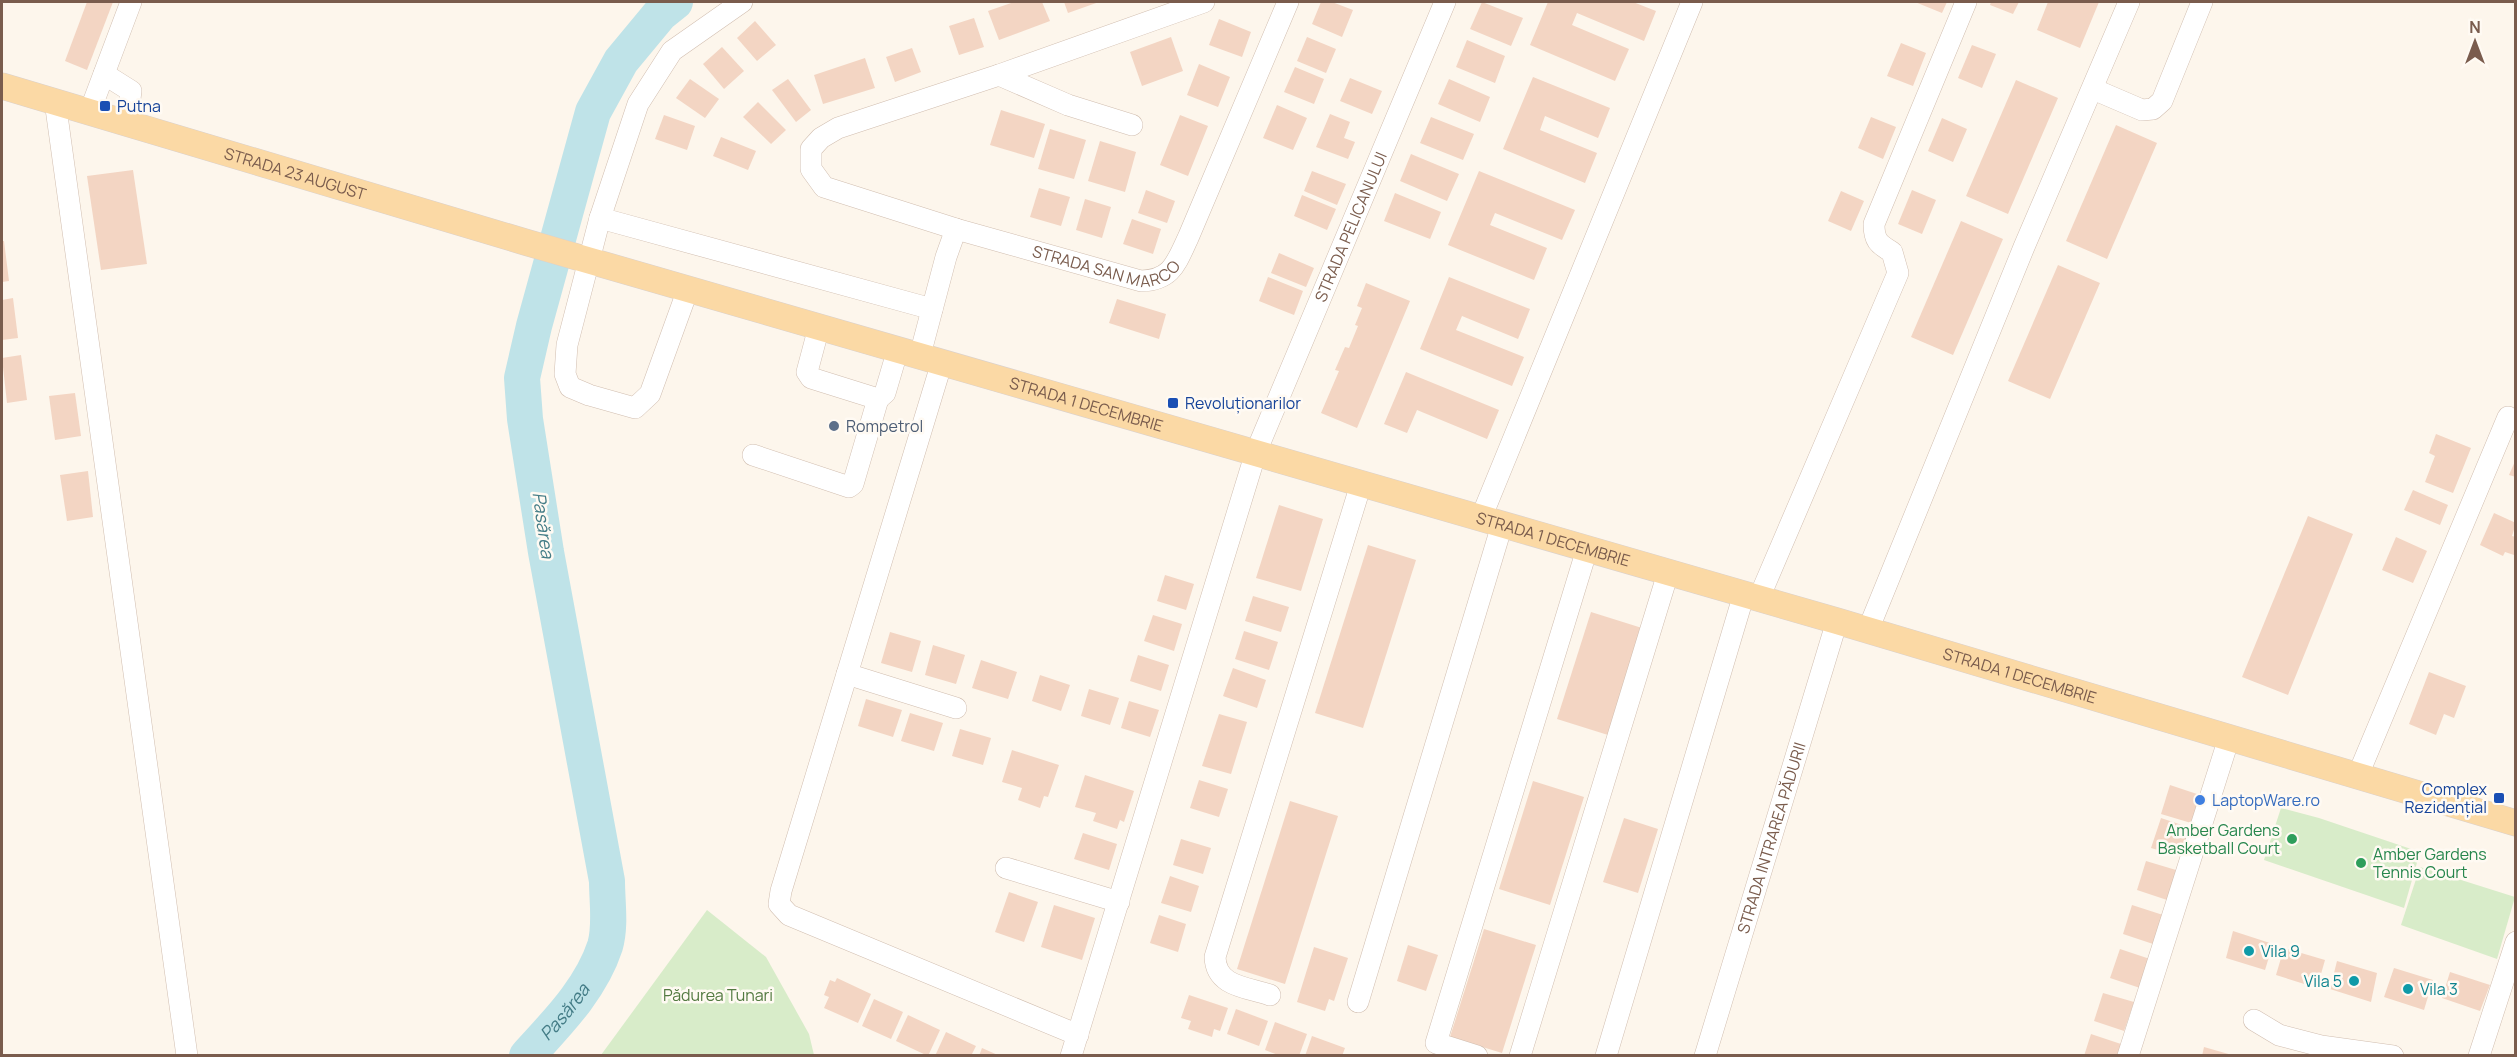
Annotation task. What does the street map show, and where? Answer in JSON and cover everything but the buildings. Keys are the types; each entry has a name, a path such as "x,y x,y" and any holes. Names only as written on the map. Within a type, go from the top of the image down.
{"main road":[{"name":"STRADA 23 AUGUST","path":"2,86 589,260"},
{"name":"STRADA 1 DECEMBRIE","path":"589,260 1868,630 2516,823"}],"street":[{"path":"90,111 131,2"},
{"path":"688,289 650,394 635,408 570,387 565,374 567,345 600,218 638,104 672,51 742,2"},
{"path":"999,75 1204,2"},
{"name":"STRADA SAN MARCO","path":"999,75 838,128 821,138 811,150 811,169 824,187 956,229 1141,281 1156,281 1166,275 1176,262 1188,238 1288,2"},
{"name":"STRADA PELICANULUI","path":"1071,1056 1256,452 1445,2"},
{"path":"1358,1002 1492,521 1692,2"},
{"path":"1606,1056 1751,596 1898,273 1892,252 1881,246 1874,238 1874,224 1966,2"},
{"path":"1868,630 2024,247 2129,2"},
{"path":"2093,89 2142,110 2153,109 2162,101 2202,2"},
{"path":"104,74 131,91 127,122"},
{"path":"999,75 1068,105 1132,125"},
{"path":"55,101 187,1056"},
{"path":"600,218 932,309"},
{"path":"956,229 946,257 920,355 847,675 779,904 789,915 1078,1035"},
{"path":"819,327 807,372 811,378 878,399"},
{"path":"753,455 849,487 853,484 878,399 920,355"},
{"path":"2358,775 2508,417"},
{"path":"1270,995 1227,982 1215,968 1215,957 1362,484"},
{"path":"1477,1056 1436,1043 1587,549"},
{"path":"1520,1056 1668,573"},
{"name":"STRADA INTRAREA PĂDURII","path":"1705,1056 1837,621"},
{"path":"847,675 956,708"},
{"path":"2128,1056 2229,738"},
{"path":"1006,868 1119,902"},
{"path":"2479,1056 2516,942"},
{"path":"2254,1020 2279,1035 2321,1046 2393,1056"}],"green space":[{"name":"Amber Gardens Tennis Court","path":"2281,808 2319,818 2420,852 2404,908 2264,860"},
{"path":"2420,867 2515,897 2497,959 2401,925"},
{"name":"Pădurea Tunari","path":"707,910 766,957 809,1034 814,1055 601,1055"}],"waterway":[{"name":"Pasărea","path":"527,1056 572,1005 591,977 605,946 608,914 607,881 546,552 525,419 522,378 534,326 593,112 621,61 660,14 675,2"}],"place":[{"name":"Putna","path":"105,106"},
{"name":"Revoluționarilor","path":"1173,403"},
{"name":"Rompetrol","path":"834,426"},
{"name":"Complex Rezidențial","path":"2499,798"},
{"name":"LaptopWare.ro","path":"2200,800"},
{"name":"Amber Gardens Basketball Court","path":"2292,839"},
{"name":"Amber Gardens Tennis Court","path":"2361,863"},
{"name":"Vila 9","path":"2249,951"},
{"name":"Vila 5","path":"2354,981"},
{"name":"Vila 3","path":"2408,989"}]}
